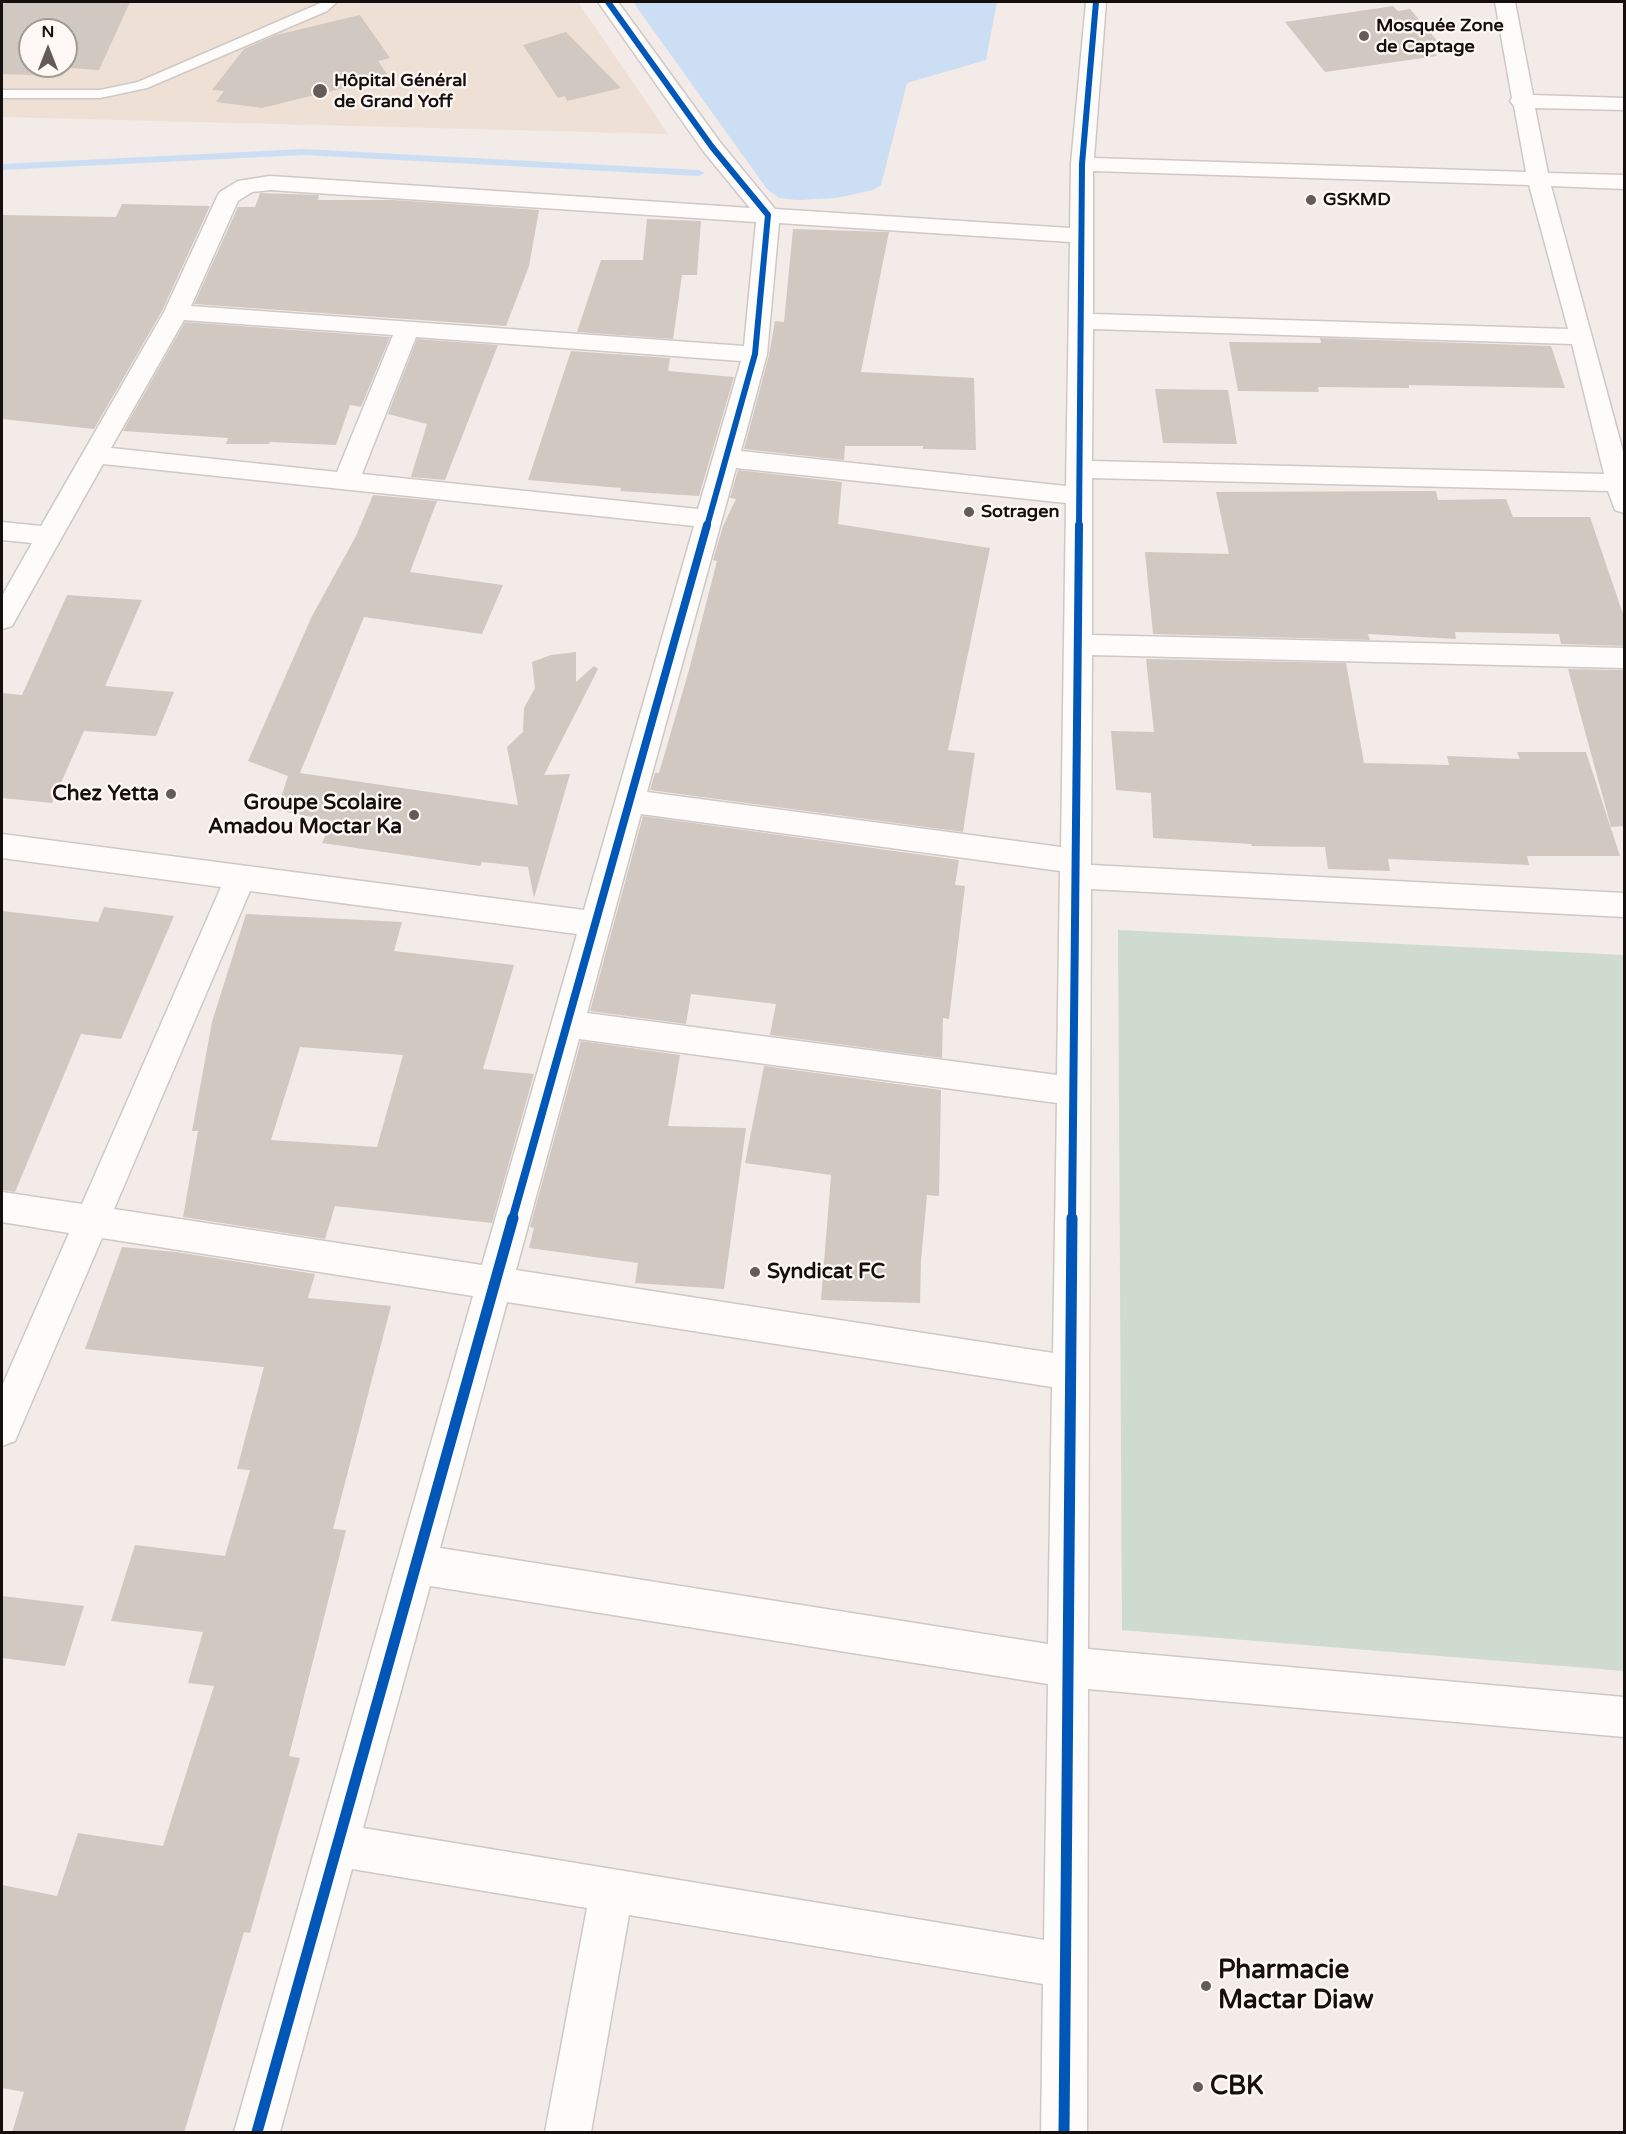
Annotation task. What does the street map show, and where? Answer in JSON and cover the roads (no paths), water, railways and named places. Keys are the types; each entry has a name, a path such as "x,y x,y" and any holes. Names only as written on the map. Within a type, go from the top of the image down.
{"street":[{"path":"257,2133 754,354 768,215 712,147 608,2"},
{"path":"1064,2133 1082,164 1096,2"},
{"path":"725,458 1078,482 1621,494 1582,337 1538,179 1521,101 1505,2"},
{"path":"1521,101 1624,104"},
{"path":"1082,164 1624,182"},
{"path":"2,619 176,312 228,197 246,186 270,183 1081,236"},
{"path":"176,312 754,354"},
{"path":"1080,321 1582,337"},
{"path":"346,481 408,328"},
{"path":"95,455 708,519"},
{"path":"2,531 48,536"},
{"path":"1077,645 1624,658"},
{"path":"629,801 1075,869 1624,905"},
{"path":"2,846 595,924"},
{"path":"2,1428 240,878"},
{"path":"567,1024 1073,1091"},
{"path":"2,1207 1071,1373"},
{"path":"416,1564 1068,1667 1624,1717"},
{"path":"337,1845 1066,1966"},
{"path":"568,2133 612,1890"}],"lane":[{"path":"2,94 100,94 142,85 322,8 331,2"}],"water":[{"path":"633,2 997,2 986,60 907,83 881,185 873,190 836,198 797,200 779,198 767,189"}],"waterway":[{"path":"2,167 303,152 699,173"}],"place":[{"name":"Mosquée Zone de Captage","path":"1364,36"},
{"name":"Hôpital Général de Grand Yoff","path":"320,91"},
{"name":"GSKMD","path":"1311,200"},
{"name":"Sotragen","path":"969,512"},
{"name":"Chez Yetta","path":"171,794"},
{"name":"Groupe Scolaire Amadou Moctar Ka","path":"414,815"},
{"name":"Syndicat FC","path":"755,1272"},
{"name":"Pharmacie Mactar Diaw","path":"1206,1986"},
{"name":"CBK","path":"1198,2087"}]}
